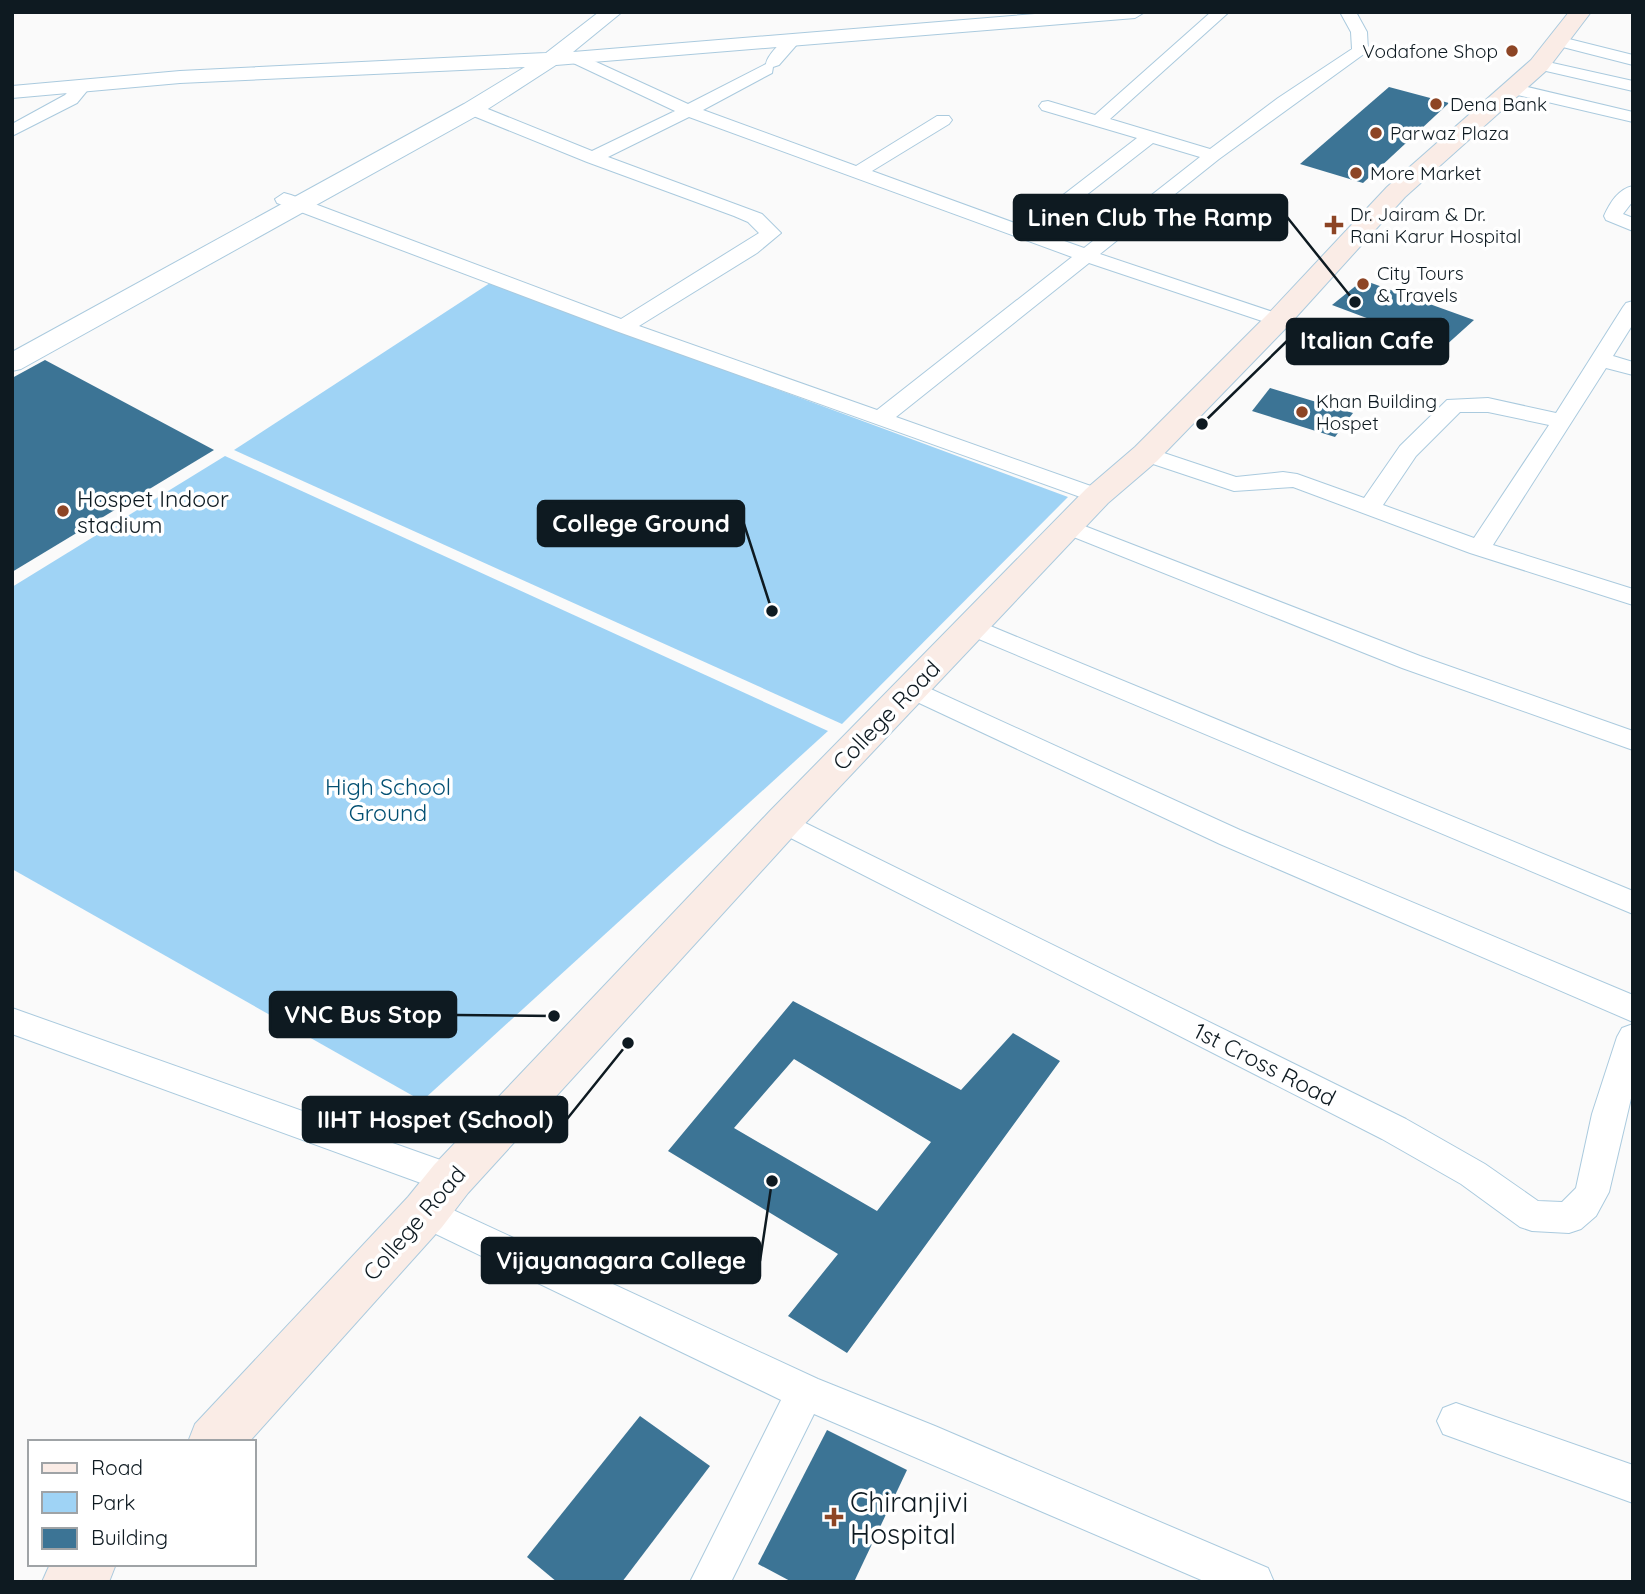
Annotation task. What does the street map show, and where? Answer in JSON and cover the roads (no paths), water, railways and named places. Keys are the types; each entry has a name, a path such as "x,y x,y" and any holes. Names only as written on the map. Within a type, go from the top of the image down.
{"main road":[{"name":"College Road","path":"216,1440 425,1212 451,1179 783,822 1097,496 1146,454 1278,320 1396,192 1537,65 1580,12"},
{"path":"70,1582 87,1566"}],"street":[{"path":"553,58 552,47 597,12"},
{"path":"12,345 472,109 553,58 612,12"},
{"path":"12,92 180,77 553,58 792,41 1008,17 1135,12"},
{"path":"1098,121 1221,12"},
{"path":"880,419 1089,256 1213,155 1284,102 1360,51 1359,32 1348,12"},
{"path":"593,158 770,65 792,41"},
{"path":"12,363 454,108 553,58 1025,234 1278,320"},
{"path":"1537,65 1633,60"},
{"path":"1537,65 1633,86"},
{"path":"1537,65 1633,117"},
{"path":"12,131 71,99 83,86"},
{"path":"1048,106 1213,155"},
{"path":"472,109 593,158 741,212 761,222 771,233 730,263 623,327"},
{"path":"858,173 943,120"},
{"path":"1025,234 1150,136"},
{"path":"1633,191 1619,203 1613,216 1633,225"},
{"path":"291,202 623,327 1097,496"},
{"path":"1479,548 1633,307"},
{"path":"1599,359 1633,369"},
{"path":"1371,506 1389,473 1438,418 1455,405 1488,405 1562,421"},
{"path":"1146,454 1222,481 1248,484 1273,479 1297,481 1371,506 1479,548 1633,597"},
{"path":"1069,527 1411,662 1633,741"},
{"path":"971,626 1633,903"},
{"path":"911,689 1230,837 1633,1009"},
{"name":"1st Cross Road","path":"783,822 1394,1129 1473,1174 1532,1216 1569,1218 1584,1205 1592,1192 1609,1114 1633,1037"},
{"path":"12,1021 451,1179"},
{"path":"425,1212 806,1392 1255,1582"},
{"path":"710,1582 806,1392"},
{"path":"1456,1421 1633,1484"}],"place":[{"name":"Vodafone Shop","path":"1512,51"},
{"name":"Dena Bank","path":"1436,104"},
{"name":"Parwaz Plaza","path":"1376,133"},
{"name":"More Market","path":"1356,173"},
{"name":"Dr. Jairam & Dr. Rani Karur Hospital","path":"1334,225"},
{"name":"City Tours & Travels","path":"1363,284"},
{"name":"Linen Club The Ramp","path":"1355,302"},
{"name":"Khan Building Hospet","path":"1302,412"},
{"name":"Italian Cafe","path":"1202,424"},
{"name":"Hospet Indoor stadium","path":"63,511"},
{"name":"College Ground","path":"772,611"},
{"name":"VNC Bus Stop","path":"554,1016"},
{"name":"IIHT Hospet (School)","path":"628,1043"},
{"name":"Vijayanagara College","path":"772,1181"},
{"name":"Chiranjivi Hospital","path":"834,1517"}],"park label":[{"name":"High School Ground","path":"388,799"}]}
